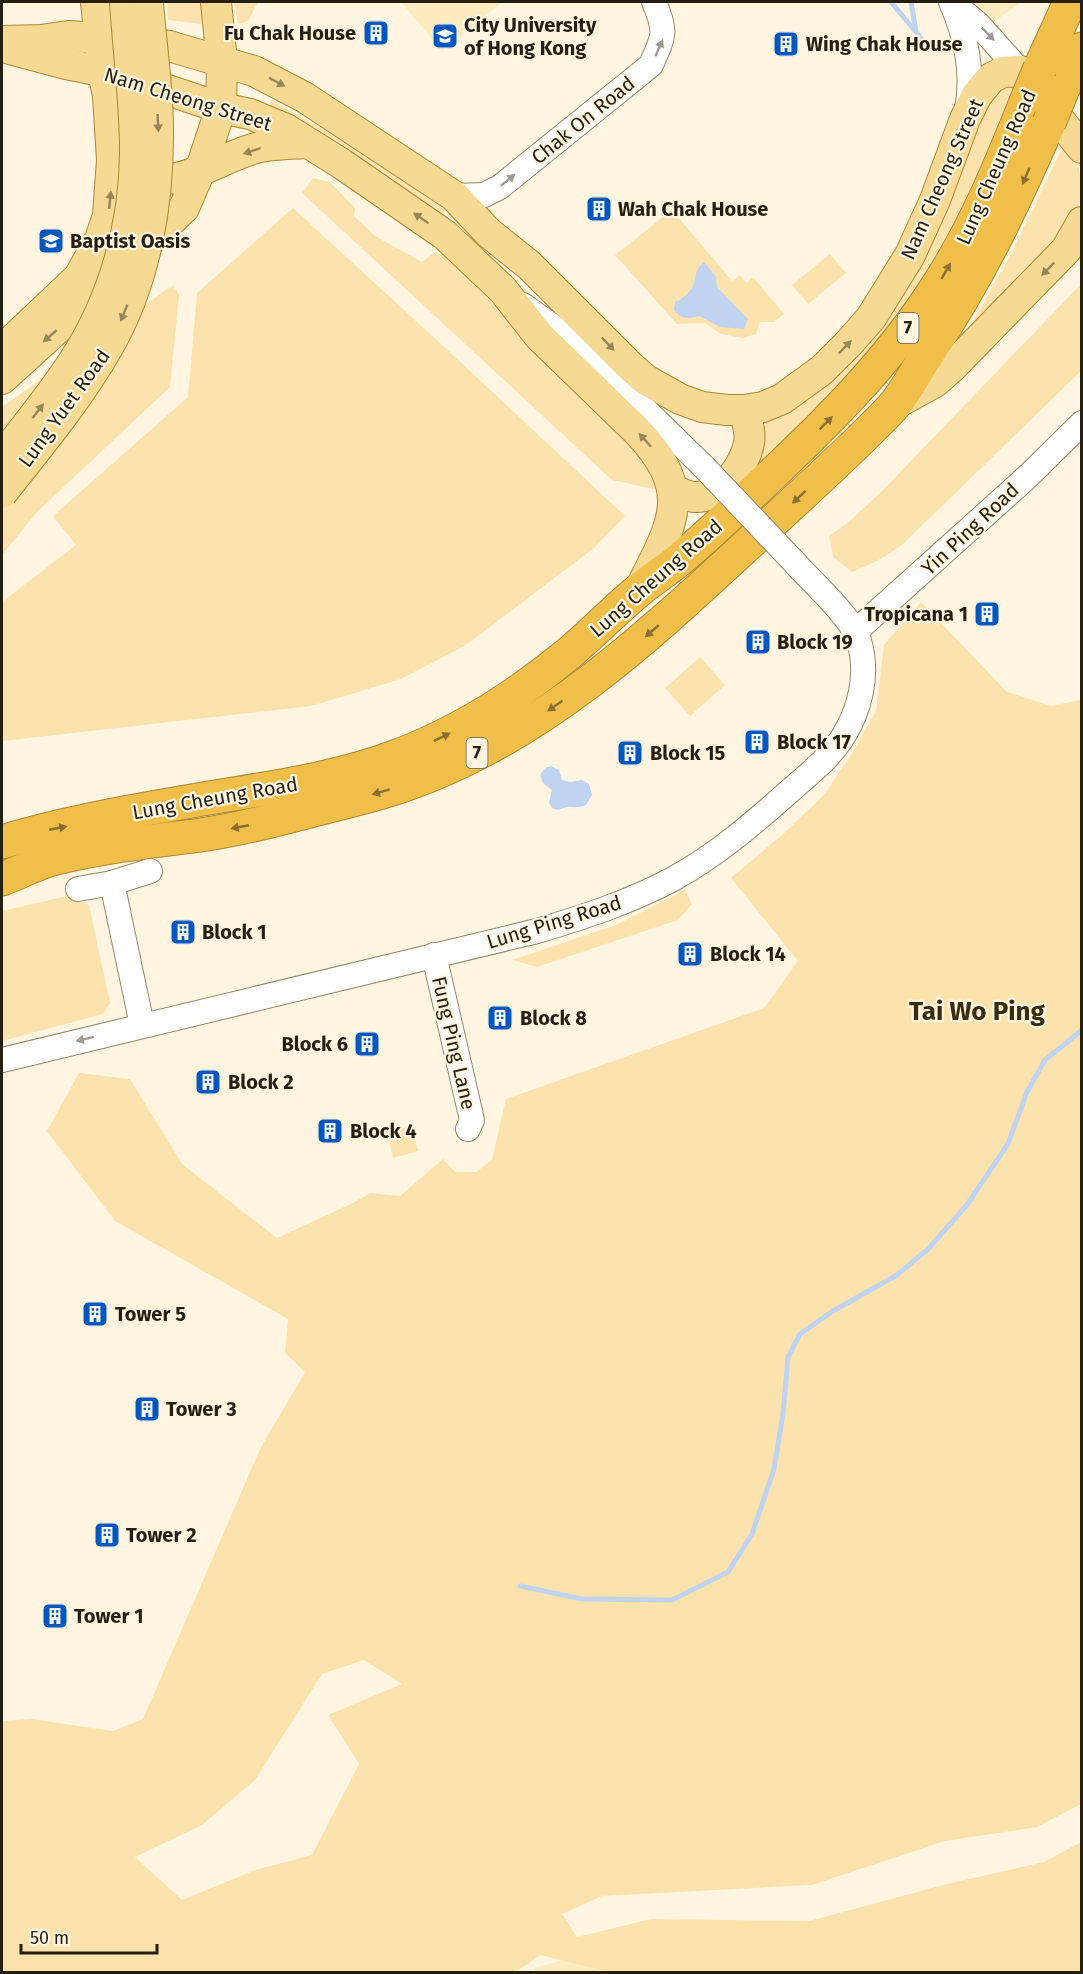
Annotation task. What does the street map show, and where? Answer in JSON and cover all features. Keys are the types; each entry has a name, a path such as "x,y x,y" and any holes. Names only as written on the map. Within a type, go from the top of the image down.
{"highway":[{"name":"Lung Cheung Road","path":"2,842 40,831 108,817 305,782 347,772 396,757 425,745 476,719 528,686 568,654 640,589 683,557 784,464 844,404 894,346 939,284 972,225 999,169 1030,79 1070,2"},
{"name":"Lung Cheung Road","path":"2,879 48,860 97,849 228,829 355,800 437,772 491,746 574,693 650,633 842,458 895,404 944,330 986,259 1010,212 1082,49"}],"main road":[{"path":"41,40 65,23 85,2"},
{"path":"2,350 79,277 100,239 108,216 112,160 108,96 103,72 96,2"},
{"name":"Lung Yuet Road","path":"2,457 58,385 78,354 97,319 117,268 132,199 135,153 134,104 125,2"},
{"name":"Lung Yuet Road","path":"2,493 68,410 92,375 109,347 138,276 149,237 158,160 158,128 148,2"},
{"path":"2,380 184,208 200,171 221,108 222,62 216,2"},
{"name":"Nam Cheong Street","path":"2,41 41,40 68,36 169,46 254,71 304,97 454,196 489,233 529,265 646,380 680,399 702,407 744,410 764,407 804,385 822,370 871,318 910,255 935,200 965,118 977,95 991,78 1003,72 1030,79"},
{"name":"Nam Cheong Street","path":"2,47 66,64 126,76 221,108 257,117 286,129 437,229 467,254 503,290 539,336 649,443 664,465 674,490 671,525 640,589"},
{"path":"1030,79 1082,148"},
{"path":"112,160 136,174 159,180 200,171 255,148 307,142"},
{"path":"895,404 935,382 952,367 1065,250 1082,222"},
{"path":"674,490 685,496 702,496 712,493 732,478 739,469 749,443 750,430 744,410"}],"street":[{"name":"Chak On Road","path":"454,196 484,195 500,187 651,65 663,38 662,20 654,2"},
{"path":"951,2 978,24 1030,79"},
{"path":"951,2 960,22 969,57 970,94 965,118"},
{"name":"Nam Cheong Street","path":"489,233 520,276 557,315 580,346"},
{"name":"Nam Cheong Street","path":"503,290 580,346 704,467 856,631"},
{"name":"Yin Ping Road","path":"856,631 1026,478 1082,423"},
{"name":"Lung Ping Road","path":"2,1060 537,931 619,904 674,878 720,850 822,763 841,740 855,713 863,688 864,665 856,631"},
{"path":"78,889 112,883 150,871"},
{"path":"112,883 142,1025"},
{"name":"Fung Ping Lane","path":"434,955 472,1120 468,1129"}],"shaded area":[{"path":"167,2 205,2 207,19 202,24 168,20"},
{"path":"234,2 258,2 248,21 238,24"},
{"name":"City University of Hong Kong","path":"401,2 502,2 442,51"},
{"path":"969,2 1022,2 989,25"},
{"path":"1018,80 954,220 907,300 857,364 820,405 761,463 754,457 757,434 773,415 823,380 995,89"},
{"path":"271,100 356,148 445,210 440,218 268,110"},
{"path":"1067,138 1079,168 1081,187 1077,220 955,352 1010,256"},
{"path":"313,178 330,182 355,208 354,216 375,236 422,262 435,252 461,264 646,451 667,492 612,480 302,193"},
{"path":"293,208 625,516 594,548 466,645 401,679 311,706 2,741 2,602 76,545 53,516 188,397 197,293"},
{"path":"672,210 732,281 740,275 746,283 753,277 784,314 774,322 760,322 756,334 743,338 721,334 705,323 677,324 615,255"},
{"path":"830,254 846,273 808,304 792,285"},
{"path":"1081,284 1081,371 902,545 877,561 852,572 833,557 829,536 849,522 885,488"},
{"path":"173,285 179,295 170,387 37,512 2,555 2,407"},
{"path":"921,602 1007,692 1051,706 1081,700 1081,1804 1037,1827 945,1841 812,1885 602,1896 562,1914 577,1937 651,1919 809,1921 947,1884 1044,1862 1081,1842 1081,1972 609,1972 540,1955 516,1972 2,1972 2,1721 31,1719 113,1731 143,1719 260,1449 305,1372 285,1353 288,1319 115,1221 47,1131 79,1073 130,1079 182,1164 277,1238 370,1193 400,1196 443,1159 455,1172 476,1172 492,1160 506,1099 764,1008 798,961 731,878 782,835 823,796 851,755 876,711 884,645","holes":["364,1660 402,1684 328,1715 359,1764 312,1855 255,1870 182,1900 135,1857 202,1825 255,1780 322,1674"]},
{"path":"700,657 725,685 690,716 665,688"},
{"path":"685,890 692,904 678,920 537,967 512,960 616,925"},
{"path":"67,896 89,905 110,1003 103,1014 2,1041 2,911"},
{"path":"412,1126 418,1151 393,1158 387,1133"},
{"path":"571,1958 614,1972 534,1972 534,1968"}],"water":[{"path":"704,262 716,277 717,287 748,319 744,329 720,327 699,316 685,318 674,310 675,302 690,292 697,271"},
{"path":"551,766 559,770 562,780 570,782 582,780 589,784 592,795 586,805 558,810 552,808 549,803 552,790 543,783 540,775 545,768"}],"waterway":[{"path":"891,2 930,49"},
{"path":"911,2 916,31"},
{"path":"520,1586 582,1599 672,1600 728,1572 752,1534 774,1469 783,1414 788,1357 800,1334 833,1311 897,1275 928,1249 966,1206 1008,1144 1027,1092 1045,1060 1082,1030"}],"place":[{"name":"Fu Chak House","path":"376,33"},
{"name":"City University of Hong Kong","path":"445,36"},
{"name":"Wing Chak House","path":"786,44"},
{"name":"Wah Chak House","path":"599,209"},
{"name":"Baptist Oasis","path":"51,241"},
{"name":"Tropicana 1","path":"987,614"},
{"name":"Block 19","path":"758,642"},
{"name":"Block 17","path":"757,742"},
{"name":"Block 15","path":"630,753"},
{"name":"Block 1","path":"183,932"},
{"name":"Block 14","path":"690,954"},
{"name":"Block 8","path":"500,1018"},
{"name":"Block 6","path":"367,1044"},
{"name":"Block 2","path":"208,1082"},
{"name":"Block 4","path":"330,1131"},
{"name":"Tower 5","path":"95,1314"},
{"name":"Tower 3","path":"147,1409"},
{"name":"Tower 2","path":"107,1535"},
{"name":"Tower 1","path":"55,1616"}],"district":[{"name":"Tai Wo Ping","path":"977,1011"}]}
